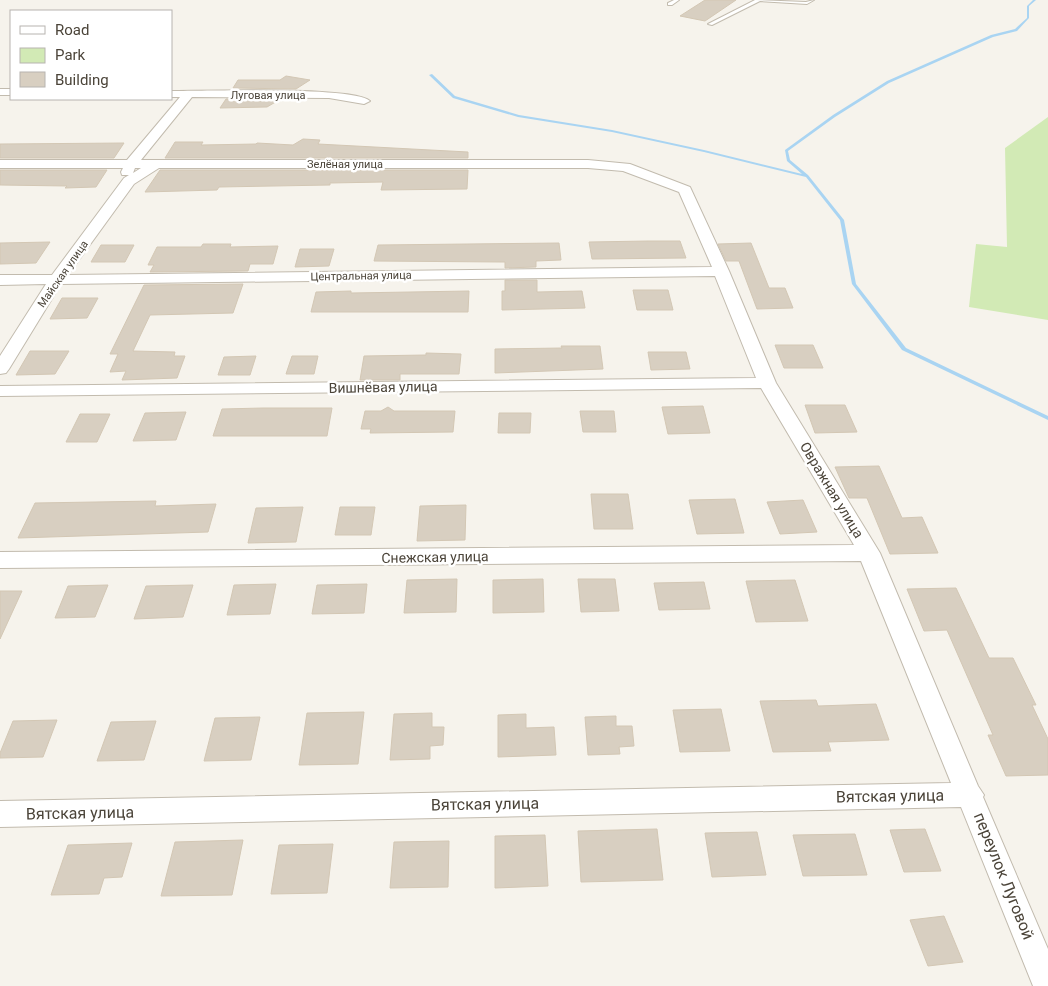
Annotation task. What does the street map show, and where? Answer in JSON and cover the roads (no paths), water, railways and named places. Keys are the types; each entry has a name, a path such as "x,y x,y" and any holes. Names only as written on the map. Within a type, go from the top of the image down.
{"street":[{"name":"Луговая улица","path":"172,94 329,95 364,101"},
{"path":"156,164 129,181 127,173 131,164 189,94"},
{"name":"Зелёная улица","path":"0,164 588,164 625,167 685,190"},
{"name":"Майская улица","path":"0,369 56,280 129,181"},
{"name":"Овражная улица","path":"685,190 721,271 766,383 869,553 971,795"},
{"name":"Центральная улица","path":"0,280 721,271"},
{"name":"Вишнёвая улица","path":"0,391 766,383"},
{"name":"Снежская улица","path":"0,560 869,553"},
{"name":"Вятская улица","path":"0,814 971,795"},
{"name":"переулок Луговой","path":"971,795 1048,986"}],"lane":[{"path":"670,4 677,0"},
{"path":"710,24 759,0 807,3 812,0"}],"waterway":[{"path":"1035,0 1028,6 1028,18 1016,30 992,36 888,82 834,116 786,151 788,160 807,176 842,220 854,284 904,349 1048,418"},
{"path":"431,75 454,97 519,116 612,131 806,176"}]}
